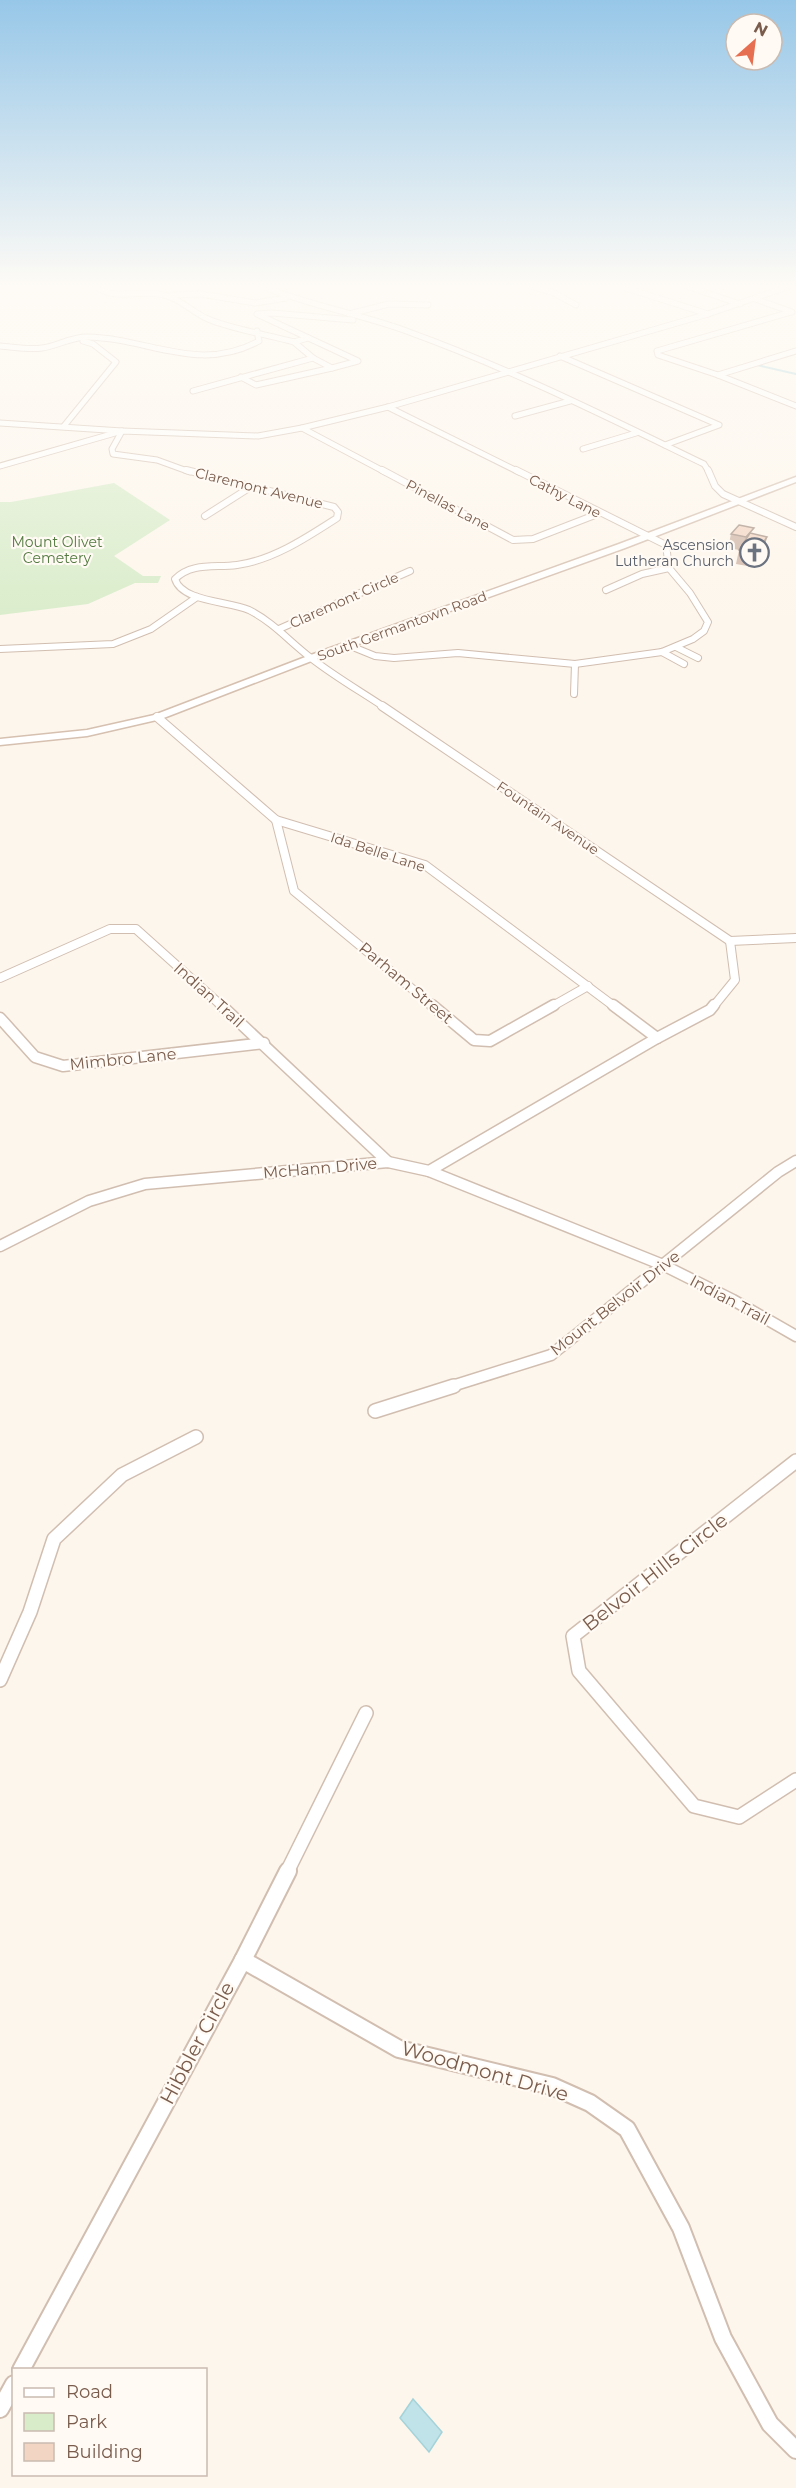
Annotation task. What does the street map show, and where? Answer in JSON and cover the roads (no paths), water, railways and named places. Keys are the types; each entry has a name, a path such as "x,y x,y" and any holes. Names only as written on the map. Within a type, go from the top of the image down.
{"main road":[{"name":"South Germantown Road","path":"0,742 87,733 157,717 796,479"}],"street":[{"path":"64,426 83,402"},
{"path":"0,423 258,436 302,428 401,402"},
{"path":"515,416 566,402"},
{"path":"572,402 704,464 710,470 717,489 796,527"},
{"path":"665,446 719,425 666,402"},
{"name":"Cathy Lane","path":"388,406 666,545 669,568"},
{"name":"Pinellas Lane","path":"302,428 513,540 533,539 600,513"},
{"path":"0,466 122,430"},
{"name":"Claremont Avenue","path":"122,430 112,449 113,454 121,457 157,460 200,475 334,507 338,512 337,518 310,536 254,561 234,566 200,567 179,573 175,579 176,583 188,593 197,597 247,610 279,629 311,658"},
{"path":"583,449 636,433"},
{"path":"205,516 249,488"},
{"path":"348,645 375,656 394,658 458,653 490,654 575,664 662,652 704,631 708,622 690,593 669,568 642,574 606,590"},
{"name":"Claremont Circle","path":"279,629 410,571"},
{"path":"0,650 113,644 151,629 197,597"},
{"path":"676,647 698,658"},
{"path":"662,652 684,664"},
{"name":"Fountain Avenue","path":"311,658 730,941"},
{"path":"574,694 575,664"},
{"name":"Ida Belle Lane","path":"157,717 276,820 425,865 657,1038"},
{"name":"Parham Street","path":"276,820 294,891 474,1040 490,1041 588,986"},
{"name":"Indian Trail","path":"0,978 110,929 136,929 264,1043 388,1162"},
{"path":"429,1172 657,1038 710,1010 735,980 730,941 796,939"},
{"name":"Mimbro Lane","path":"0,1018 35,1057 63,1066 264,1043"},
{"name":"Mount Belvoir Drive","path":"375,1411 551,1355 778,1172 796,1161"},
{"name":"McHann Drive","path":"0,1246 89,1201 145,1184 388,1162 429,1172"},
{"name":"Indian Trail","path":"429,1172 663,1265 733,1300 796,1336"},
{"path":"0,1680 30,1612 54,1539 122,1476 196,1437"},
{"name":"Belvoir Hills Circle","path":"796,1461 573,1636 579,1671 694,1806 739,1817 796,1780"},
{"name":"Hibbler Circle","path":"22,2368 243,1960 366,1713"},
{"name":"Woodmont Drive","path":"243,1960 399,2049 552,2086 590,2103 627,2129 681,2228 723,2337 770,2424 796,2450"},
{"path":"0,2409 12,2388"}],"water":[{"path":"413,2399 442,2432 429,2452 400,2418"}],"place":[{"name":"Ascension Lutheran Church","path":"755,553"}],"park label":[{"name":"Mount Olivet Cemetery","path":"57,550"}]}
